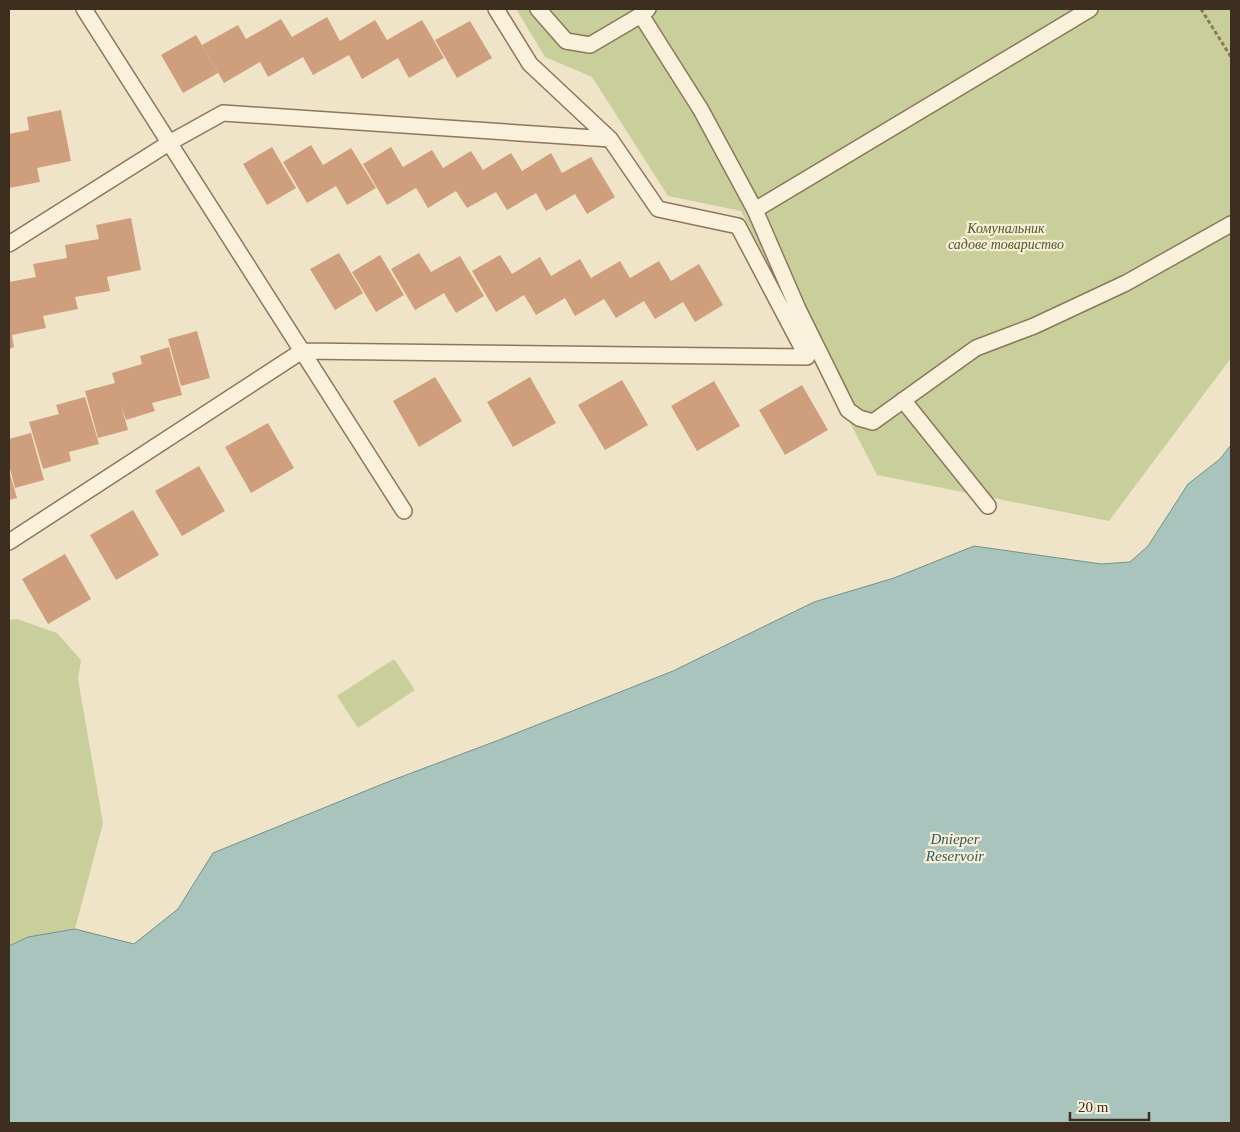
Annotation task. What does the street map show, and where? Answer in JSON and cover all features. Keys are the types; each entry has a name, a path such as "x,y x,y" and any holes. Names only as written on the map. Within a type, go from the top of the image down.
{"lane":[{"path":"84,9 404,511"},
{"path":"9,542 302,351 806,357 738,226 658,209 610,139 530,64 496,9"},
{"path":"538,9 566,40 590,45 645,12 701,110 754,210 798,308 848,410 859,418 873,422 976,348 1034,326 1126,283 1231,224"},
{"path":"754,210 1090,9"},
{"path":"9,244 169,143 223,113 610,139"},
{"path":"903,400 988,506"}],"path":[{"path":"1201,9 1231,57"}],"green space":[{"name":"Комунальник садове товариство","path":"516,9 1231,9 1231,358 1109,521 877,475 741,211 668,196 592,77 545,57"},
{"path":"17,619 57,633 81,660 78,679 103,823 75,929 28,937 9,946 9,620"},
{"path":"394,659 415,690 358,728 337,696"}],"water":[{"name":"Dnieper Reservoir","path":"1231,445 1231,1123 9,1123 9,946 28,937 75,929 134,944 178,909 213,853 385,783 673,671 814,602 894,578 974,546 1101,564 1130,562 1148,546 1188,484 1220,459"}],"building":[{"path":"327,17 340,41 375,20 387,40 422,20 444,58 409,78 398,58 362,79 349,55 313,75 303,57 268,77 260,62 224,83 202,45 238,25 246,39 281,19 292,37"},
{"path":"470,21 492,58 457,78 435,40"},
{"path":"196,35 218,73 183,93 161,55"},
{"path":"61,110 71,161 37,168 40,182 9,188 9,134 29,130 27,117"},
{"path":"311,145 323,165 351,148 376,188 347,205 336,186 307,203 283,162"},
{"path":"272,147 296,188 267,205 243,164"},
{"path":"391,147 403,167 432,150 443,168 471,151 483,170 511,153 522,171 551,153 562,173 591,157 615,197 587,214 575,194 546,211 536,193 507,210 496,192 467,208 456,191 428,208 416,188 387,205 363,164"},
{"path":"131,218 141,270 107,277 110,291 75,297 78,309 43,316 46,328 12,335 14,347 9,349 9,282 36,277 33,264 67,258 65,245 99,239 96,225"},
{"path":"339,253 363,293 335,310 310,269"},
{"path":"419,253 431,272 460,256 484,296 456,313 444,293 415,310 391,269"},
{"path":"380,255 404,295 376,312 352,272"},
{"path":"500,255 512,274 540,257 551,276 580,259 591,278 620,261 630,278 659,261 671,281 699,264 723,305 695,322 683,302 655,319 644,301 616,318 604,299 575,316 565,298 536,315 524,295 496,312 472,271"},
{"path":"197,331 210,378 181,386 168,339"},
{"path":"169,347 182,395 152,403 155,411 126,420 121,405 128,430 98,438 85,391 115,383 112,373 142,364 140,356"},
{"path":"435,377 462,421 419,447 393,401"},
{"path":"530,377 556,423 513,447 487,402"},
{"path":"622,380 648,425 605,450 578,405"},
{"path":"714,381 740,426 697,451 671,406"},
{"path":"802,385 828,430 785,455 759,410"},
{"path":"85,397 99,444 69,452 71,461 43,469 29,422 59,414 56,405"},
{"path":"268,423 294,468 251,493 225,447"},
{"path":"31,433 44,480 15,488 9,465 9,439"},
{"path":"199,466 225,511 182,536 155,491"},
{"path":"9,471 17,498 9,500"},
{"path":"133,510 159,555 116,580 90,535"},
{"path":"65,554 91,599 48,624 22,579"}]}
